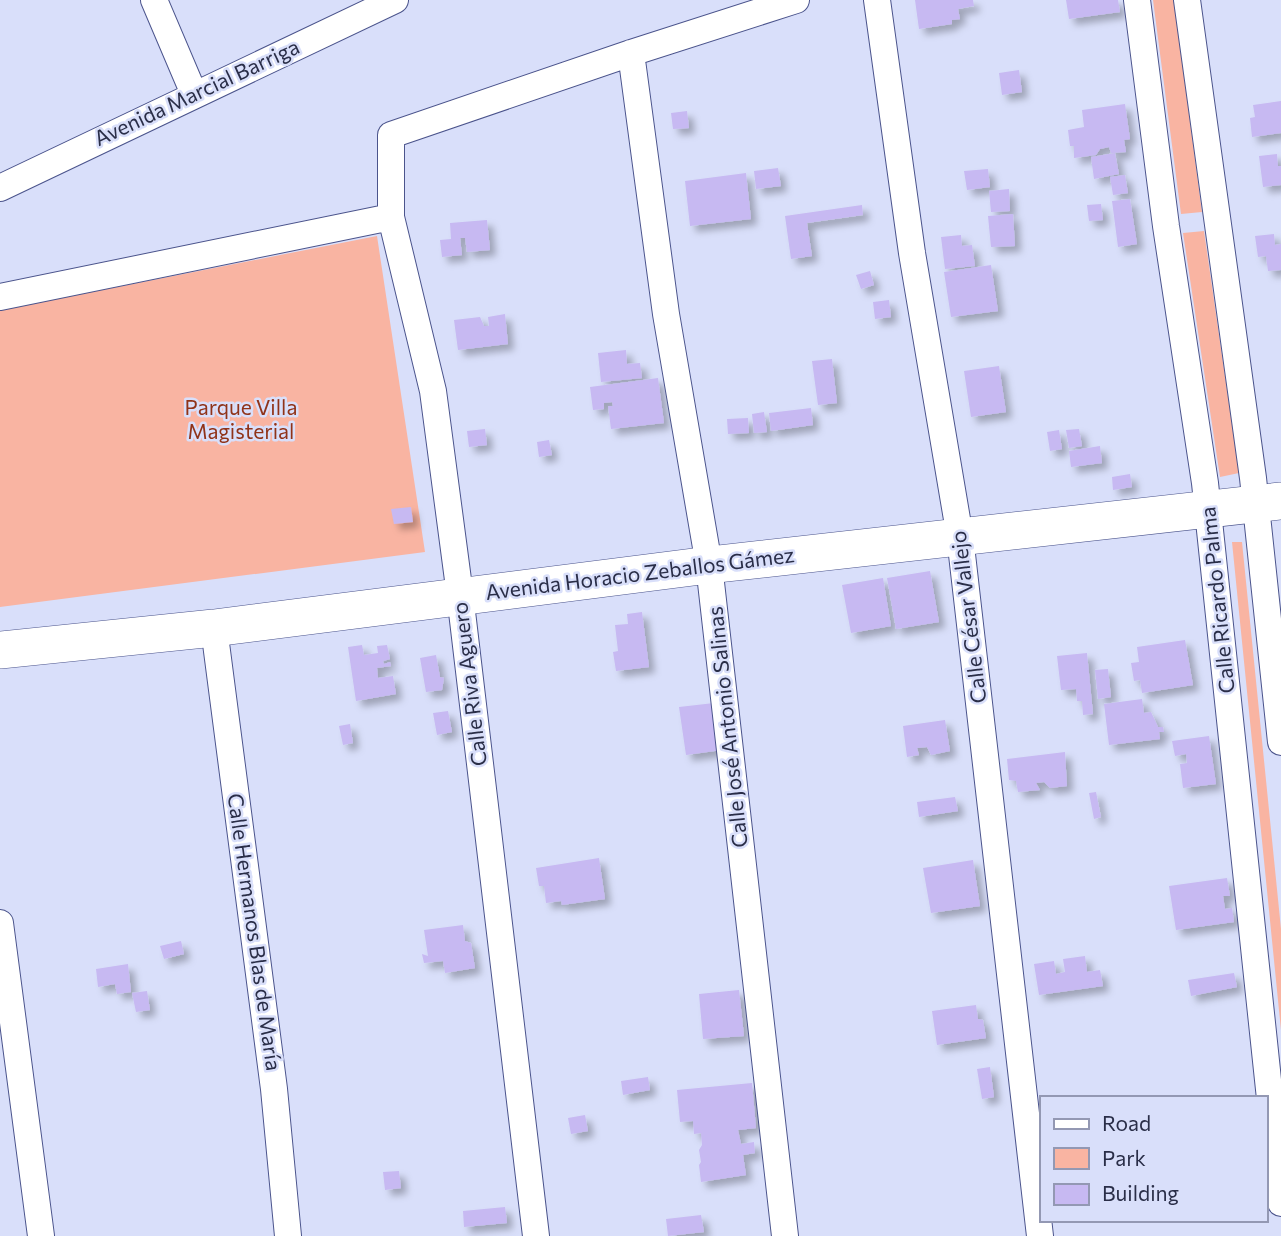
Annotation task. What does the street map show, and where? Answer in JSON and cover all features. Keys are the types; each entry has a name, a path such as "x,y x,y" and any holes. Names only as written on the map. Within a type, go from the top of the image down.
{"main road":[{"name":"Avenida Horacio Zeballos Gámez","path":"0,650 214,628 709,565 1268,502"}],"street":[{"path":"154,0 194,94"},
{"name":"Avenida Marcial Barriga","path":"0,188 395,0"},
{"path":"632,53 796,0"},
{"name":"Calle César Vallejo","path":"877,0 912,253 960,537 1040,1236"},
{"name":"Calle Ricardo Palma","path":"1137,0 1166,226 1208,510 1281,1203"},
{"path":"1187,0 1268,502 1281,742"},
{"name":"Calle Riva Aguero","path":"536,1236 460,595 433,391 391,217 391,135 632,53"},
{"name":"Calle José Antonio Salinas","path":"632,53 666,314 709,565 785,1236"},
{"path":"0,298 391,217"},
{"name":"Calle Hermanos Blas de María","path":"214,628 274,1088 288,1236"},
{"path":"0,923 41,1236"}],"green space":[{"path":"1153,0 1174,0 1202,212 1181,214"},
{"path":"1204,231 1239,473 1220,477 1183,233"},
{"name":"Parque Villa Magisterial","path":"377,236 425,552 0,607 0,310"},
{"path":"1232,542 1242,542 1281,929 1281,1030"}],"building":[{"path":"915,0 973,0 974,6 958,9 960,19 952,20 952,24 919,29"},
{"path":"1066,0 1118,0 1120,12 1069,19"},
{"path":"1019,70 1022,92 1002,95 999,73"},
{"path":"1281,101 1281,133 1252,137 1250,118 1255,117 1253,105"},
{"path":"1125,104 1130,139 1124,140 1126,152 1111,153 1109,147 1100,149 1096,155 1074,158 1074,146 1070,146 1068,130 1084,127 1082,110"},
{"path":"687,111 689,128 673,129 671,113"},
{"path":"1115,153 1119,174 1094,179 1091,157"},
{"path":"1277,154 1278,166 1281,166 1281,185 1263,187 1259,156"},
{"path":"778,168 781,186 756,189 754,171"},
{"path":"988,169 990,187 967,190 964,171"},
{"path":"746,173 751,219 690,226 685,181"},
{"path":"1125,175 1128,193 1113,195 1110,177"},
{"path":"1009,189 1010,211 991,212 989,191"},
{"path":"1130,199 1137,244 1118,247 1112,201"},
{"path":"1101,204 1103,220 1089,221 1087,205"},
{"path":"862,205 863,215 807,223 812,256 791,259 785,216"},
{"path":"1013,214 1015,246 991,247 988,216"},
{"path":"487,220 490,250 467,252 465,238 460,238 462,255 442,257 440,240 451,239 450,223"},
{"path":"1274,234 1275,245 1281,244 1281,270 1268,271 1266,256 1258,257 1255,236"},
{"path":"961,235 962,246 972,245 975,266 945,269 941,237"},
{"path":"991,265 998,311 951,317 944,272"},
{"path":"870,271 874,285 861,289 856,275"},
{"path":"889,300 891,317 875,319 873,302"},
{"path":"505,314 508,344 458,350 454,320 480,317 484,326 489,326 488,317"},
{"path":"626,350 627,364 640,363 642,378 601,382 598,353"},
{"path":"832,359 837,403 818,405 812,361"},
{"path":"999,366 1006,412 971,417 964,371"},
{"path":"658,378 664,423 611,429 608,406 613,406 612,402 604,403 604,409 593,410 590,387"},
{"path":"811,408 813,425 771,431 769,413"},
{"path":"764,412 767,432 754,433 752,414"},
{"path":"748,418 749,433 728,434 727,419"},
{"path":"485,429 487,445 469,447 467,431"},
{"path":"1079,429 1082,446 1069,448 1066,430"},
{"path":"1059,430 1062,449 1050,451 1047,432"},
{"path":"549,440 552,455 539,457 537,442"},
{"path":"1100,446 1102,463 1071,467 1069,451"},
{"path":"1130,474 1132,487 1113,490 1112,477"},
{"path":"411,507 413,522 394,524 391,509"},
{"path":"930,571 939,622 896,629 887,578"},
{"path":"883,578 891,626 851,633 842,585"},
{"path":"642,612 649,667 616,671 613,652 618,651 615,625 628,624 627,614"},
{"path":"1185,640 1193,685 1142,693 1140,680 1134,681 1131,663 1139,662 1137,647"},
{"path":"362,645 364,655 378,653 377,646 387,645 390,659 383,661 384,664 390,662 391,666 377,668 378,678 393,676 396,694 356,701 348,647"},
{"path":"1087,653 1093,714 1083,715 1082,701 1077,701 1076,689 1061,690 1057,656"},
{"path":"436,655 440,677 444,678 442,690 426,692 420,658"},
{"path":"1108,669 1111,697 1098,699 1095,670"},
{"path":"1142,699 1144,713 1151,712 1158,727 1163,727 1164,732 1159,732 1160,739 1109,745 1104,704"},
{"path":"714,703 722,750 686,755 679,707"},
{"path":"448,711 452,732 437,735 433,713"},
{"path":"945,720 950,751 931,755 927,747 917,748 919,755 907,757 903,726"},
{"path":"350,724 353,743 343,745 339,726"},
{"path":"1209,736 1216,784 1183,788 1180,764 1187,763 1186,754 1175,756 1172,741"},
{"path":"1065,752 1067,786 1050,788 1044,782 1036,783 1040,790 1018,792 1016,781 1009,780 1007,759"},
{"path":"1096,792 1101,817 1094,819 1089,793"},
{"path":"955,797 958,811 919,817 917,802"},
{"path":"599,858 605,899 562,905 561,901 546,903 544,886 539,886 536,868"},
{"path":"973,860 980,906 931,913 923,868"},
{"path":"1227,878 1230,896 1223,896 1225,909 1232,908 1234,922 1176,930 1169,886"},
{"path":"463,925 465,941 471,943 475,968 445,973 443,961 424,963 422,954 428,956 424,930"},
{"path":"181,941 184,954 164,959 160,946"},
{"path":"1085,956 1087,972 1100,970 1103,986 1039,995 1034,964 1054,961 1056,974 1065,972 1063,959"},
{"path":"128,964 131,992 117,994 115,984 98,987 96,969"},
{"path":"1234,973 1237,987 1191,996 1188,980"},
{"path":"739,990 744,1036 703,1039 699,994"},
{"path":"147,991 150,1010 136,1012 132,993"},
{"path":"976,1005 978,1019 983,1020 986,1038 937,1045 932,1011"},
{"path":"990,1067 994,1097 982,1099 977,1069"},
{"path":"648,1077 650,1090 623,1095 621,1081"},
{"path":"752,1083 756,1128 738,1130 741,1144 754,1142 755,1153 743,1155 746,1175 701,1182 701,1133 694,1134 693,1121 680,1122 677,1090"},
{"path":"585,1115 588,1131 571,1134 568,1118"},
{"path":"399,1171 401,1188 385,1190 383,1172"},
{"path":"505,1207 507,1223 464,1227 463,1211"},
{"path":"701,1215 704,1232 668,1236 666,1219"}]}
